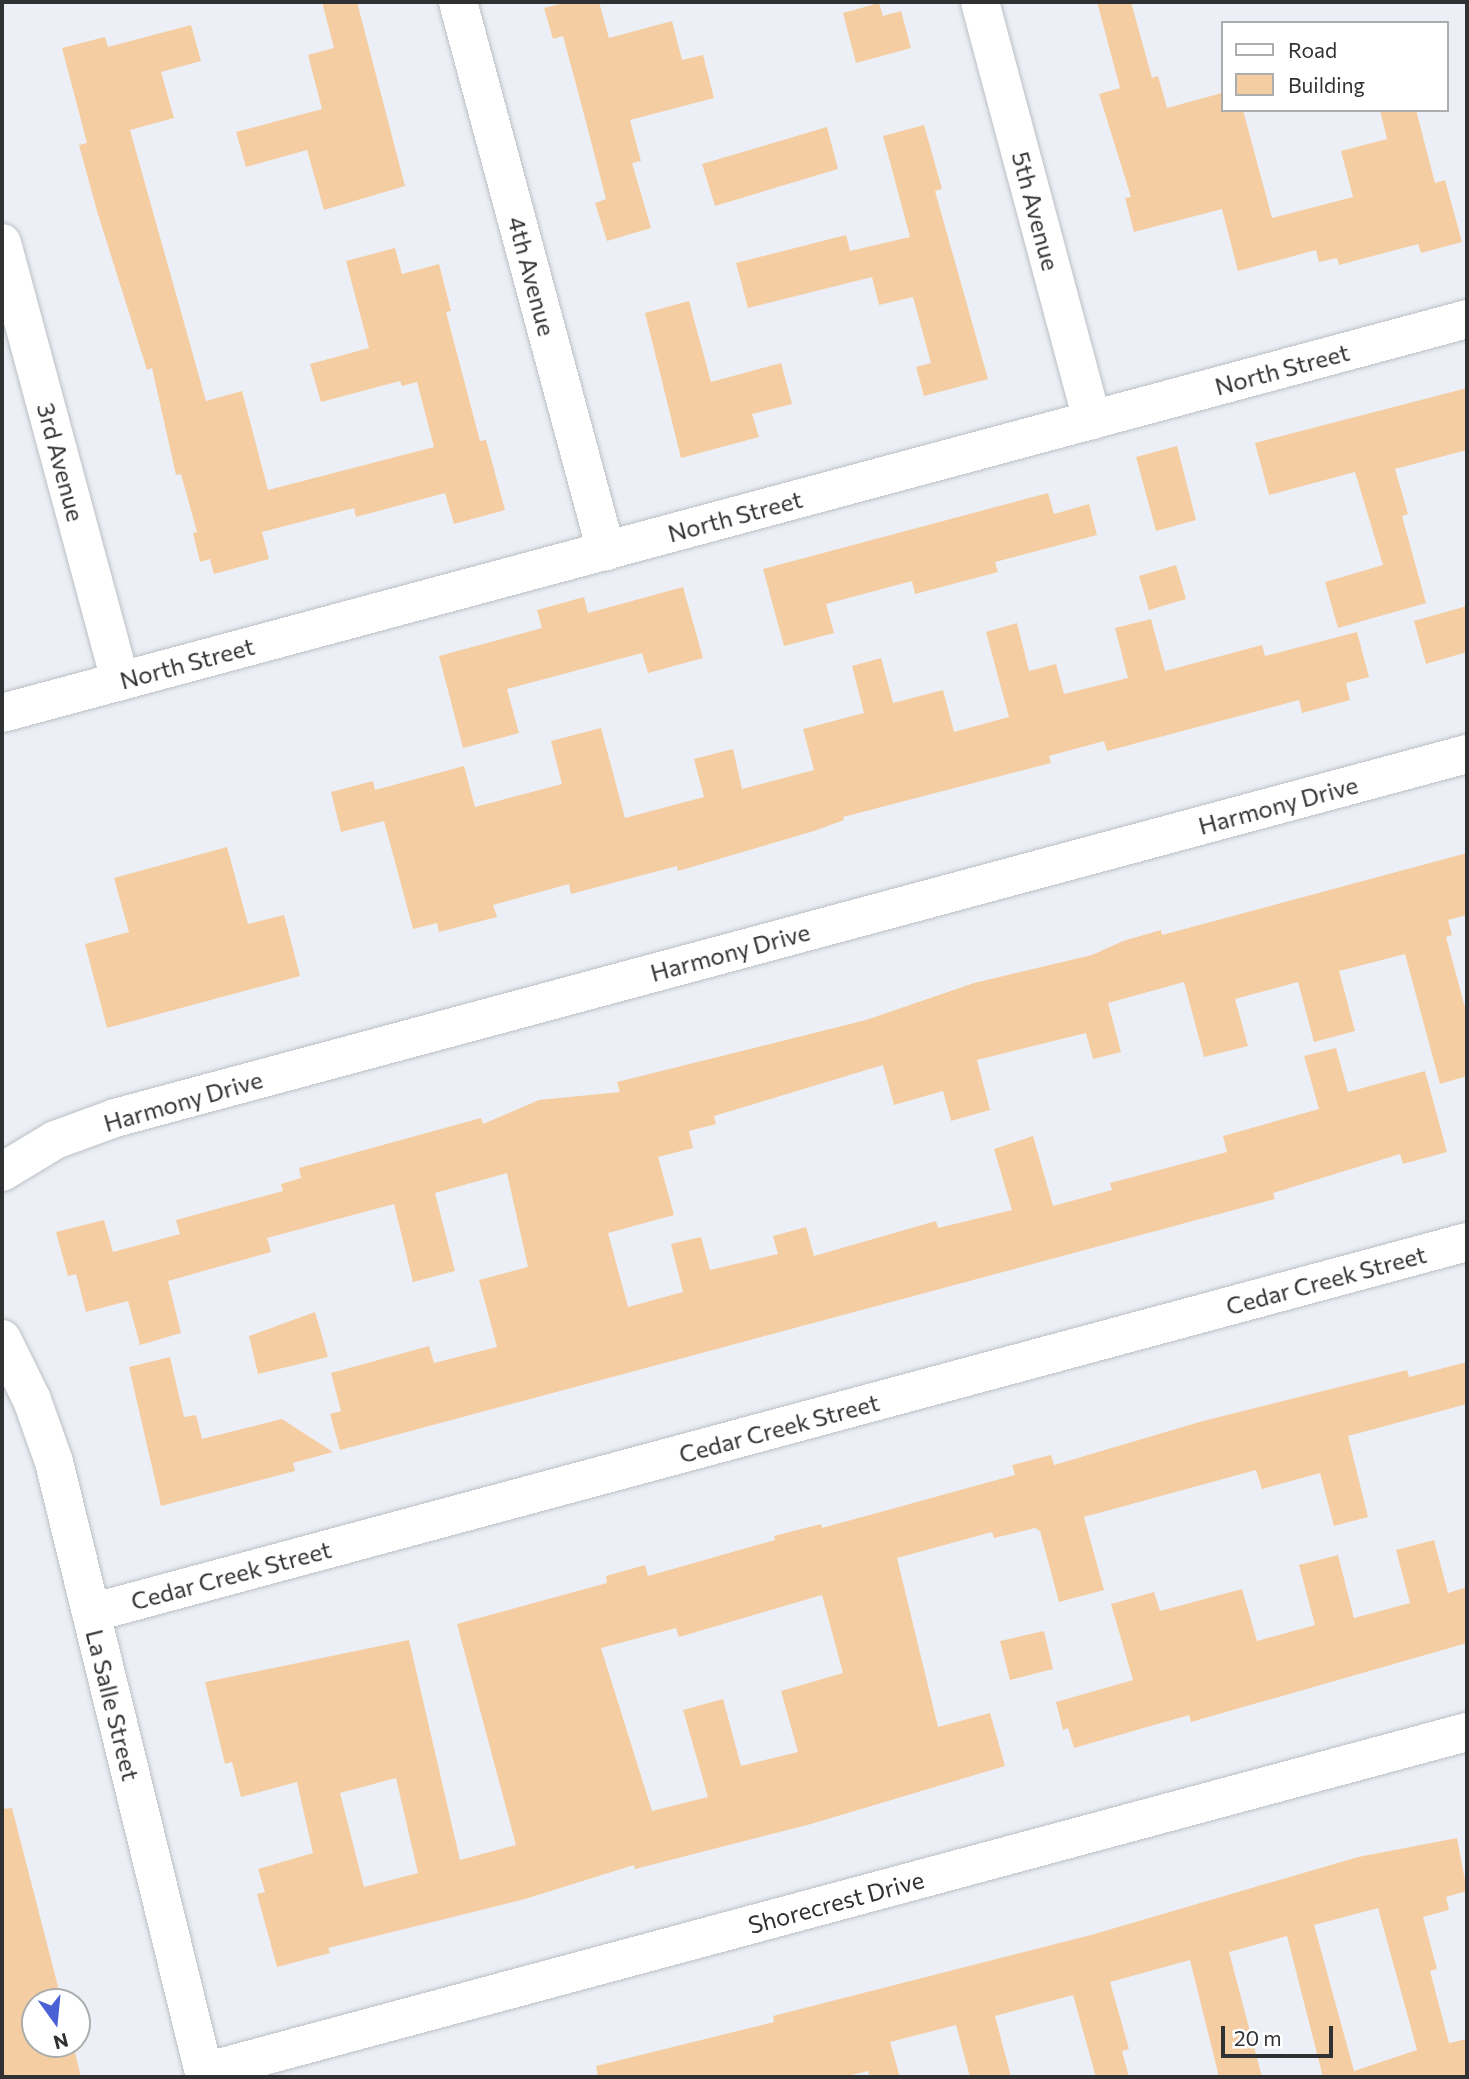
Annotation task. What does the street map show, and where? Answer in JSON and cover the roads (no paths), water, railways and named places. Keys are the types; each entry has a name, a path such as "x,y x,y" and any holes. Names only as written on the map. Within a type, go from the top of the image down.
{"street":[{"name":"4th Avenue","path":"458,2 606,551"},
{"name":"5th Avenue","path":"980,2 1092,420"},
{"name":"3rd Avenue","path":"2,243 120,681"},
{"name":"North Street","path":"2,713 1467,319"},
{"name":"Harmony Drive","path":"2,1172 55,1140 115,1118 1467,754"},
{"name":"Cedar Creek Street","path":"91,1613 1467,1242"},
{"name":"La Salle Street","path":"2,1339 32,1400 54,1462 204,2075"},
{"name":"Shorecrest Drive","path":"204,2075 1467,1732"}]}
